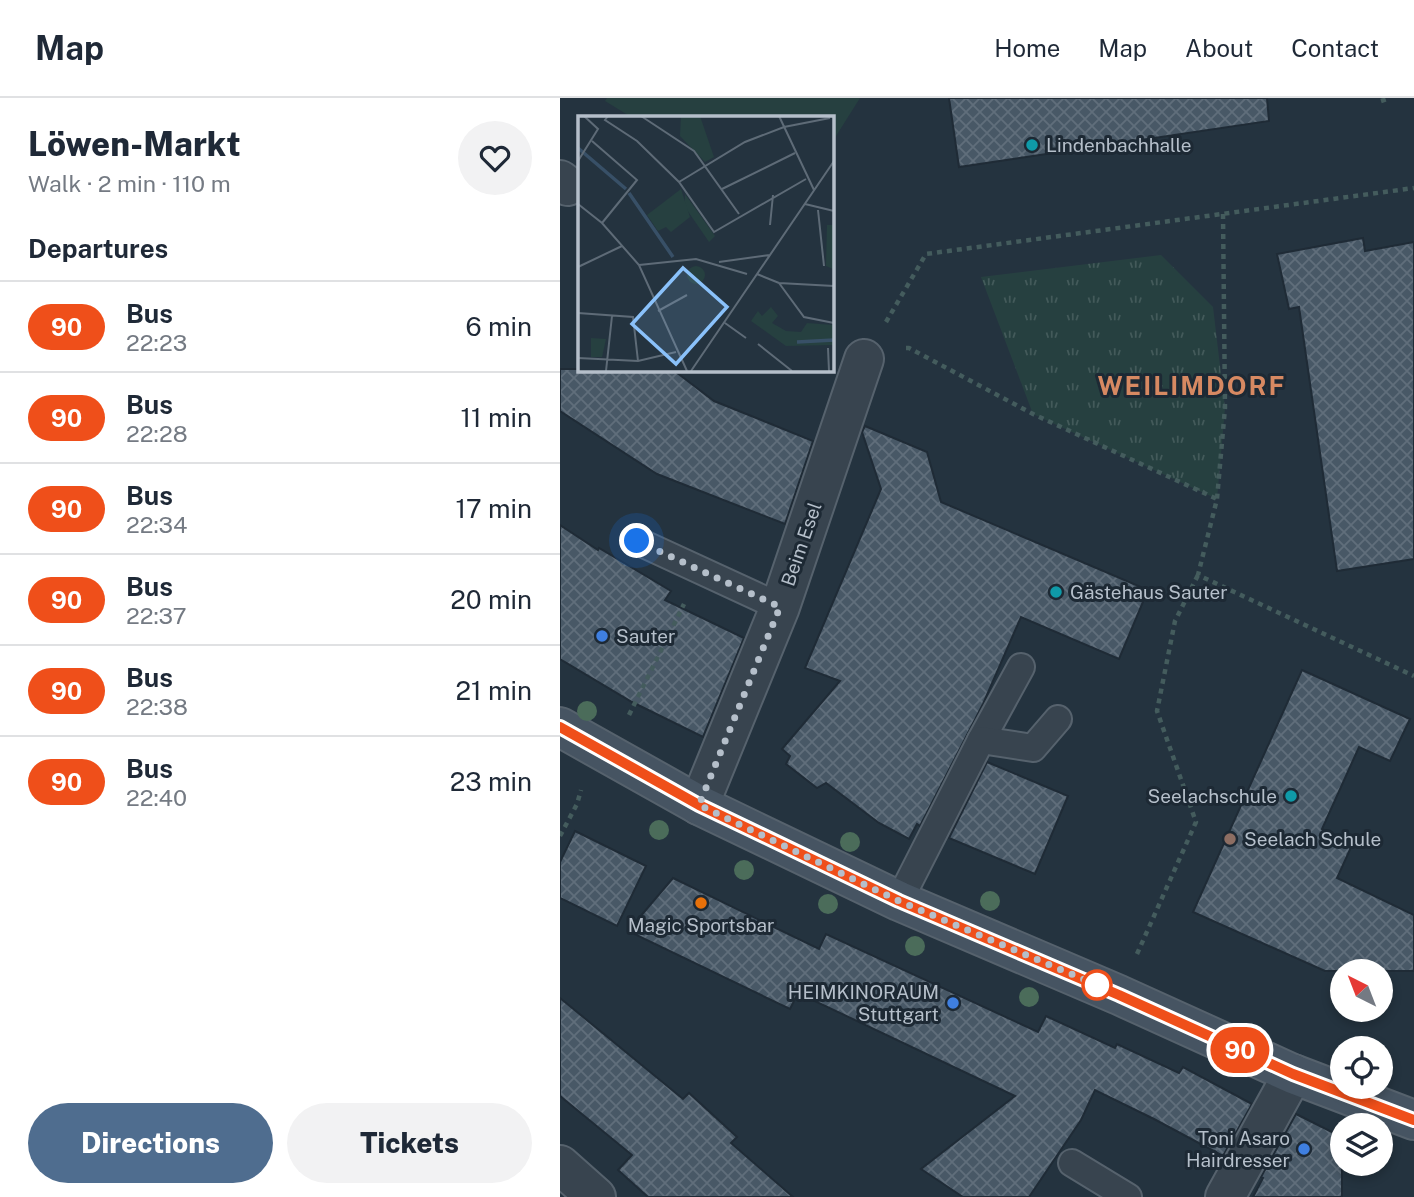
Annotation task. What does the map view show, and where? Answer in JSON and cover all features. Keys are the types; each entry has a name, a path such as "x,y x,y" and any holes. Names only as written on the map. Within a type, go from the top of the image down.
{"main road":[{"path":"560,727 699,805 899,901 1119,995 1293,1074 1414,1120"}],"street":[{"name":"Beim Esel","path":"699,805 780,607 864,359"},
{"path":"1225,1197 1293,1074"},
{"path":"560,1165 596,1197"}],"lane":[{"path":"637,541 780,607"},
{"path":"899,901 1021,667"},
{"path":"981,740 1033,748 1058,719"},
{"path":"1072,1163 1128,1197"}],"path":[{"path":"1381,101 1390,98"},
{"path":"864,359 926,254 1414,188"},
{"path":"1119,995 1196,822 1157,711 1175,621 1198,575 1217,499 1225,408 1223,214"},
{"path":"864,359 909,348 1033,414 1217,499"},
{"path":"610,754 701,569"},
{"path":"1198,575 1414,676"}],"green space":[{"path":"607,98 860,98 833,141 833,116 629,116 605,101"},
{"path":"1161,255 1213,307 1225,408 1217,499 1033,414 981,277"}],"building":[{"name":"Lindenbachhalle","path":"949,98 1267,98 1269,121 959,167"},
{"path":"1363,238 1365,251 1414,242 1414,559 1337,571 1299,307 1289,309 1277,254"},
{"path":"560,369 675,371 714,401 813,441 785,524 657,474 560,411"},
{"path":"865,426 927,452 941,502 1148,590 1119,659 1021,617 983,704 920,826 917,824 909,839 879,823 826,783 817,788 786,764 790,756 782,749 840,681 805,668 881,489 862,432"},
{"path":"560,525 671,591 665,600 744,638 703,737 632,702 560,659"},
{"name":"Seelachschule","path":"1302,670 1410,719 1390,761 1359,747 1322,829 1353,843 1337,878 1414,915 1414,971 1393,971 1393,959 1330,959 1330,971 1325,971 1193,912"},
{"path":"987,762 1068,796 1035,874 949,838"},
{"path":"575,831 646,866 617,926 560,898 560,862"},
{"path":"673,878 819,949 826,934 1038,1032 1046,1016 1115,1048 1117,1044 1179,1073 1183,1067 1252,1104 1223,1156 1095,1090 1081,1120 1029,1197 963,1197 921,1169 1015,1096 798,993 790,1009 628,931"},
{"path":"560,998 683,1099 689,1093 737,1137 731,1143 793,1197 648,1197 618,1170 632,1155 560,1096"},
{"path":"1296,1114 1330,1131 1330,1176 1342,1176 1342,1197 1253,1197 1263,1178 1261,1177"}],"bus line":[{"name":"90","path":"560,727 699,805 899,901 1119,995 1293,1074 1414,1120"}],"place":[{"name":"Lindenbachhalle","path":"1032,145"},
{"name":"Gästehaus Sauter","path":"1056,592"},
{"name":"Sauter","path":"602,636"},
{"name":"Seelachschule","path":"1291,796"},
{"name":"Seelach Schule","path":"1230,839"},
{"name":"Magic Sportsbar","path":"701,903"},
{"name":"HEIMKINORAUM Stuttgart","path":"953,1003"},
{"name":"Toni Asaro Hairdresser","path":"1304,1149"}],"district":[{"name":"WEILIMDORF","path":"1192,385"}],"route":[{"path":"637,541 780,607 699,805 899,901 1102,987 1097,985"}]}
